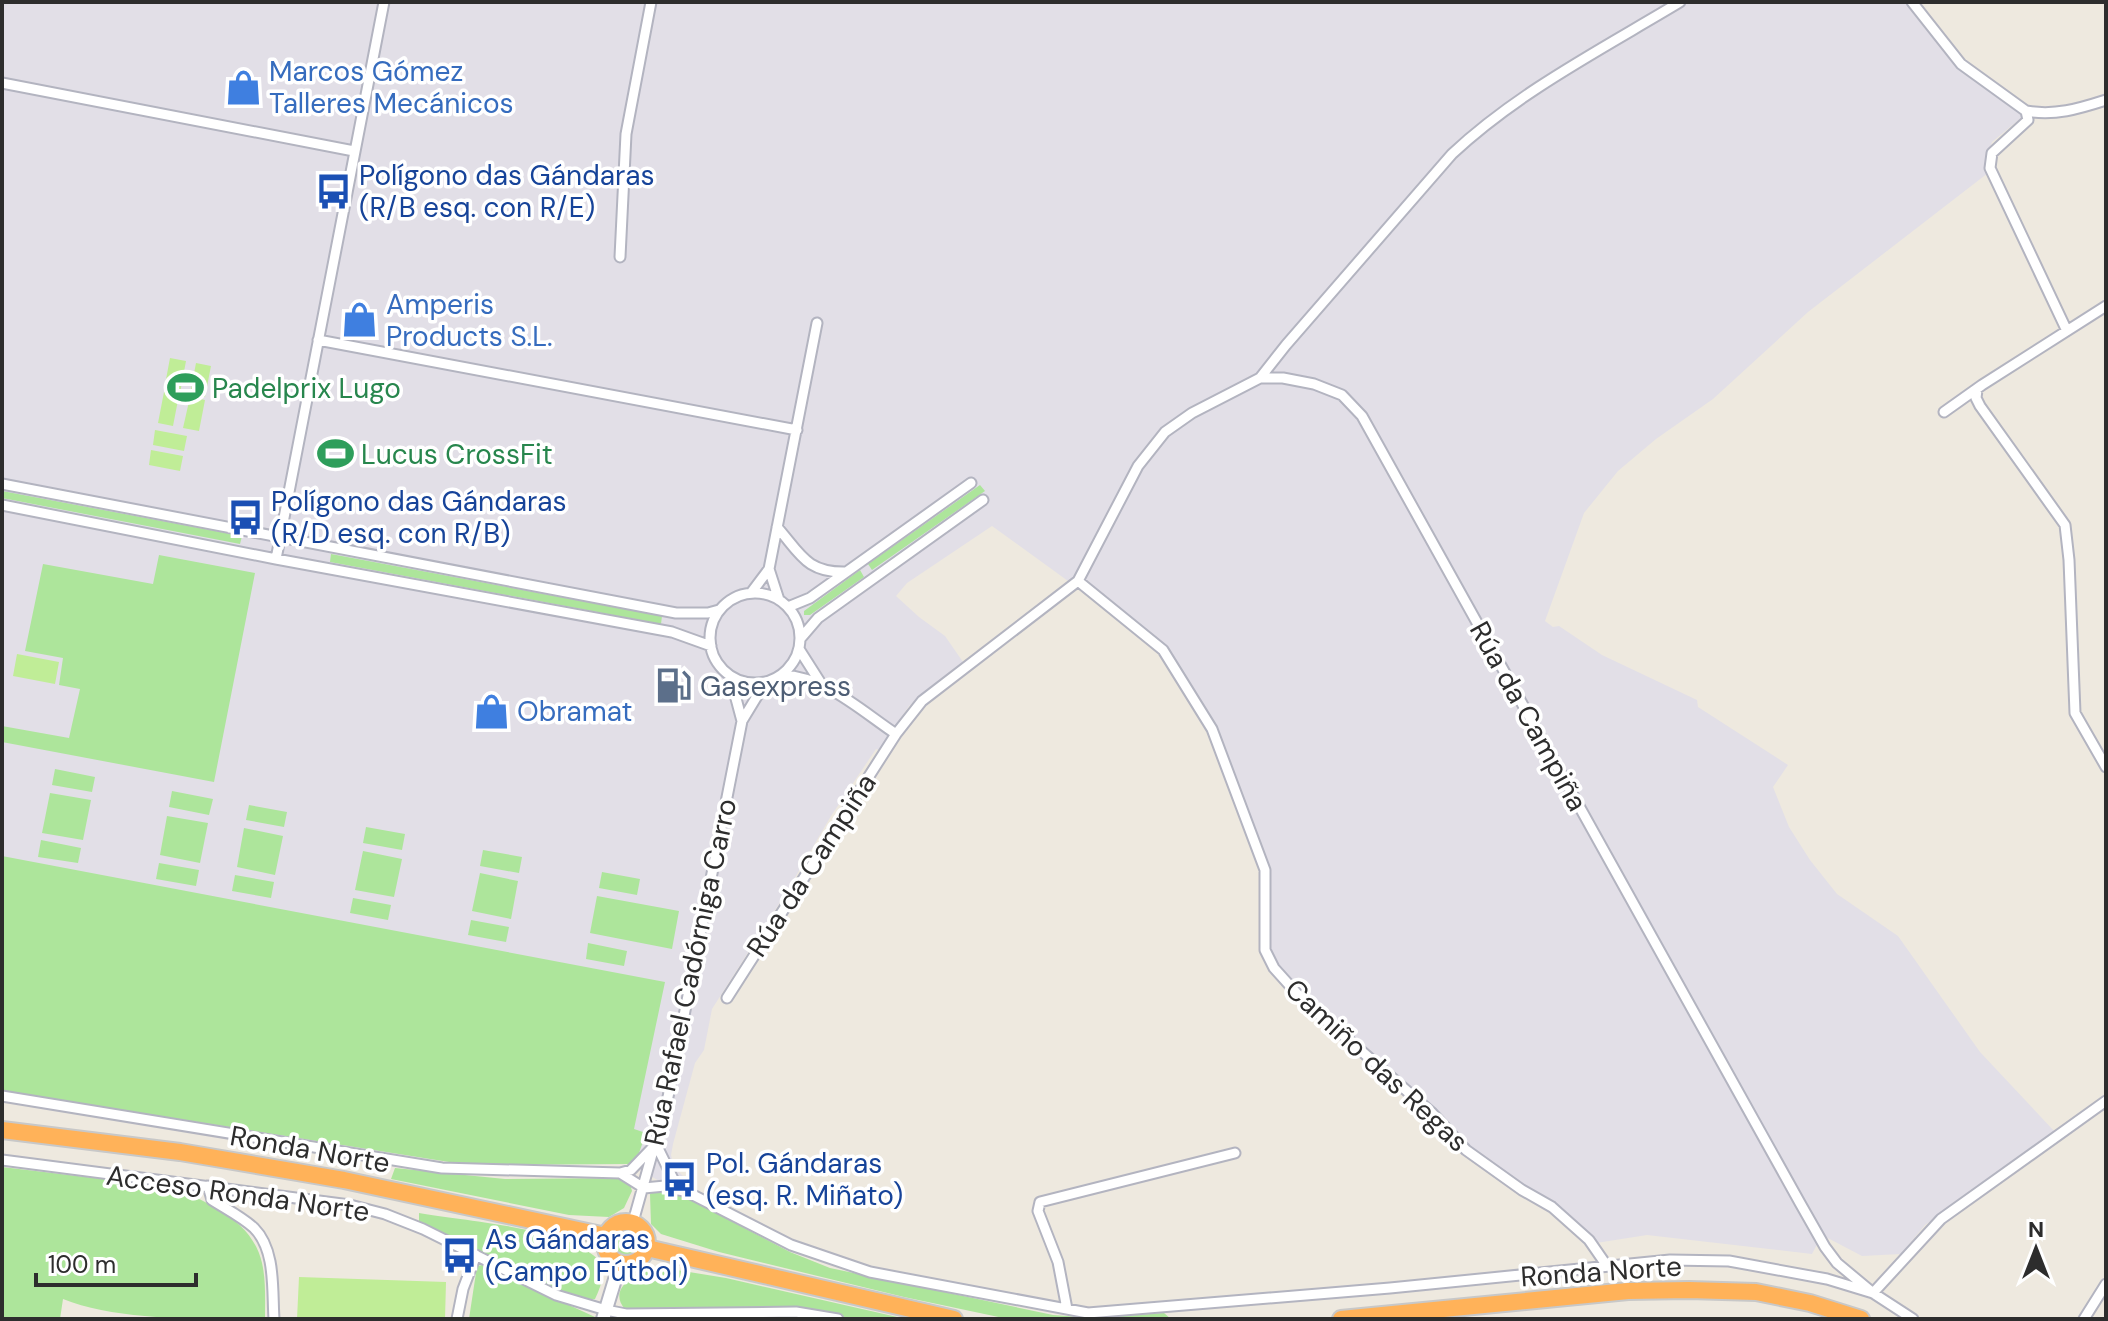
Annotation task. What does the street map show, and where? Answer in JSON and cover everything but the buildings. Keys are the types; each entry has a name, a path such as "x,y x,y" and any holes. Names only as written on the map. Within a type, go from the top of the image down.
{"highway":[{"name":"Ronda Norte","path":"2,1130 180,1152 344,1180 606,1236"},
{"path":"633,1222 647,1236 647,1248 639,1260 620,1263 609,1255 606,1236 614,1225 633,1222"},
{"path":"647,1248 954,1319"},
{"name":"Ronda Norte","path":"1341,1319 1628,1291 1689,1290 1756,1292 1810,1303 1861,1319"}],"main road":[{"path":"604,1315 620,1263"}],"street":[{"path":"276,559 384,2"},
{"path":"620,257 626,134 651,2"},
{"path":"1260,378 1452,154 1482,126 1680,2"},
{"path":"1912,2 1961,64 2026,111 2046,114 2073,111 2106,100"},
{"path":"2,83 354,151"},
{"path":"2026,111 2028,120 1992,153 1990,168 2067,331"},
{"path":"1944,412 2106,306"},
{"path":"751,593 769,569 817,323"},
{"path":"318,340 797,430"},
{"name":"Rúa da Campiña","path":"727,998 896,734 922,701 1078,581 1138,466 1165,432 1192,413 1260,378 1283,378 1314,384 1342,395 1362,416 1825,1247 1837,1263 1873,1293"},
{"path":"1977,390 1976,398 1980,406 2065,525 2075,713 2106,767"},
{"path":"2,484 676,613 708,613 751,593 761,593 783,604 810,598 971,483"},
{"path":"719,610 711,631 711,646 720,667 730,676 753,684 765,683 791,667 800,644 818,618 983,500"},
{"path":"2,505 672,632 711,646"},
{"path":"777,527 806,563 835,572 846,572"},
{"path":"769,569 783,604 797,622 800,644 820,682"},
{"name":"Camiño das Regas","path":"1078,581 1163,650 1212,729 1265,870 1265,950 1274,968 1301,998 1432,1113 1466,1150 1522,1190 1552,1207 1589,1240 1607,1266"},
{"path":"782,675 820,682 896,734"},
{"name":"Rúa Rafael Cadórniga Carro","path":"730,676 742,721"},
{"name":"Rúa Rafael Cadórniga Carro","path":"633,1222 656,1144 680,1041 742,721 765,683"},
{"path":"2,1096 442,1168 620,1173 631,1170 656,1144 675,1183 791,1245 831,1260 911,1281 1088,1313 1670,1260 1729,1261 1827,1279 1873,1293 1913,1319"},
{"path":"1873,1293 1941,1219 2106,1101"},
{"path":"1067,1309 1058,1262 1038,1211 1040,1202 1235,1153"},
{"name":"Acceso Ronda Norte","path":"2,1160 362,1208 423,1229 556,1295 604,1315 796,1312 838,1319"},
{"path":"620,1173 644,1188 665,1186 691,1194"},
{"path":"208,1186 212,1200 253,1228 265,1245 269,1258 274,1319"},
{"path":"457,1319 463,1289 476,1255"},
{"path":"2084,1319 2106,1284"},
{"path":"1175,1307 1176,1319"}],"shaded area":[{"path":"2,2 1906,2 1943,51 2021,113 2022,117 1992,142 1987,156 1988,173 1808,312 1713,399 1656,439 1618,471 1584,513 1545,621 1553,627 1559,626 1602,655 1697,700 1698,707 1788,765 1773,787 1789,827 1810,860 1837,894 1898,936 1980,1052 2055,1132 1925,1225 1901,1254 1862,1256 1822,1235 1812,1254 1647,1235 1596,1243 1570,1216 1479,1159 1280,970 1270,949 1265,855 1211,719 1179,665 1091,588 1089,581 1068,581 992,526 907,583 896,596 945,636 963,662 909,706 879,750 876,749 712,1009 704,1050 695,1063 671,1155 674,1167 687,1180 682,1189 663,1183 629,1164 468,1165 2,1091"}],"green space":[{"path":"170,358 186,361 180,393 164,390"},
{"path":"196,363 211,366 205,397 190,394"},
{"path":"164,392 179,395 173,426 158,423"},
{"path":"190,397 205,400 199,431 183,428"},
{"path":"155,430 187,436 184,451 153,445"},
{"path":"151,450 183,456 180,471 149,465"},
{"path":"980,485 985,491 872,570 868,564"},
{"path":"2,491 242,536 240,544 2,498"},
{"path":"331,554 662,616 661,624 330,562"},
{"path":"159,555 255,573 214,782 2,742 2,726 69,738 80,689 59,685 63,658 25,651 43,564 153,584"},
{"path":"860,570 864,577 810,615 804,615 804,611"},
{"path":"17,654 59,662 55,684 13,676"},
{"path":"55,769 95,777 92,792 52,785"},
{"path":"172,791 213,799 209,815 169,807"},
{"path":"50,793 91,800 83,840 42,833"},
{"path":"249,805 287,812 284,827 246,820"},
{"path":"167,816 208,823 200,863 160,855"},
{"path":"366,827 405,834 402,850 363,843"},
{"path":"244,828 283,836 275,875 237,867"},
{"path":"41,840 81,848 78,863 38,857"},
{"path":"483,850 522,857 519,873 480,866"},
{"path":"363,851 402,859 394,897 355,890"},
{"path":"2,856 665,982 634,1129 646,1133 639,1153 629,1164 468,1165 2,1091"},
{"path":"159,863 199,870 196,886 156,879"},
{"path":"602,872 640,879 637,895 599,888"},
{"path":"480,873 518,881 511,919 472,911"},
{"path":"235,875 274,882 271,898 232,891"},
{"path":"597,896 679,911 672,949 590,933"},
{"path":"353,898 391,905 388,920 350,913"},
{"path":"471,920 509,927 506,942 468,935"},
{"path":"588,943 627,951 624,966 586,959"},
{"path":"2,1167 170,1187 213,1206 239,1224 257,1248 264,1276 265,1319 135,1315 63,1299 60,1319 2,1319"},
{"path":"395,1168 505,1179 624,1178 629,1180 632,1191 624,1208 609,1217 569,1215 391,1179"},
{"path":"668,1188 790,1252 830,1268 1053,1315 1095,1318 1164,1313 1171,1319 1008,1319 719,1252 661,1234 651,1224 650,1194 654,1190"},
{"path":"419,1213 485,1222 577,1245 598,1259 601,1265 601,1282 595,1299 572,1296 419,1222"},
{"path":"626,1230 635,1234 639,1243 635,1252 626,1256 617,1252 613,1243 617,1234"},
{"path":"482,1265 595,1319 469,1319 477,1266"},
{"path":"652,1266 726,1278 906,1319 860,1319 769,1307 625,1309 620,1302 621,1288 632,1277"},
{"path":"299,1277 446,1282 445,1319 297,1319"}],"place":[{"name":"Marcos Gómez Talleres Mecánicos","path":"243,87"},
{"name":"Polígono das Gándaras (R/B esq. con R/E)","path":"333,191"},
{"name":"Amperis Products S.L.","path":"360,320"},
{"name":"Padelprix Lugo","path":"186,388"},
{"name":"Lucus CrossFit","path":"335,454"},
{"name":"Polígono das Gándaras (R/D esq. con R/B)","path":"245,517"},
{"name":"Gasexpress","path":"674,686"},
{"name":"Obramat","path":"491,711"},
{"name":"Pol. Gándaras (esq. R. Miñato)","path":"680,1179"},
{"name":"As Gándaras (Campo Fútbol)","path":"459,1255"}]}
